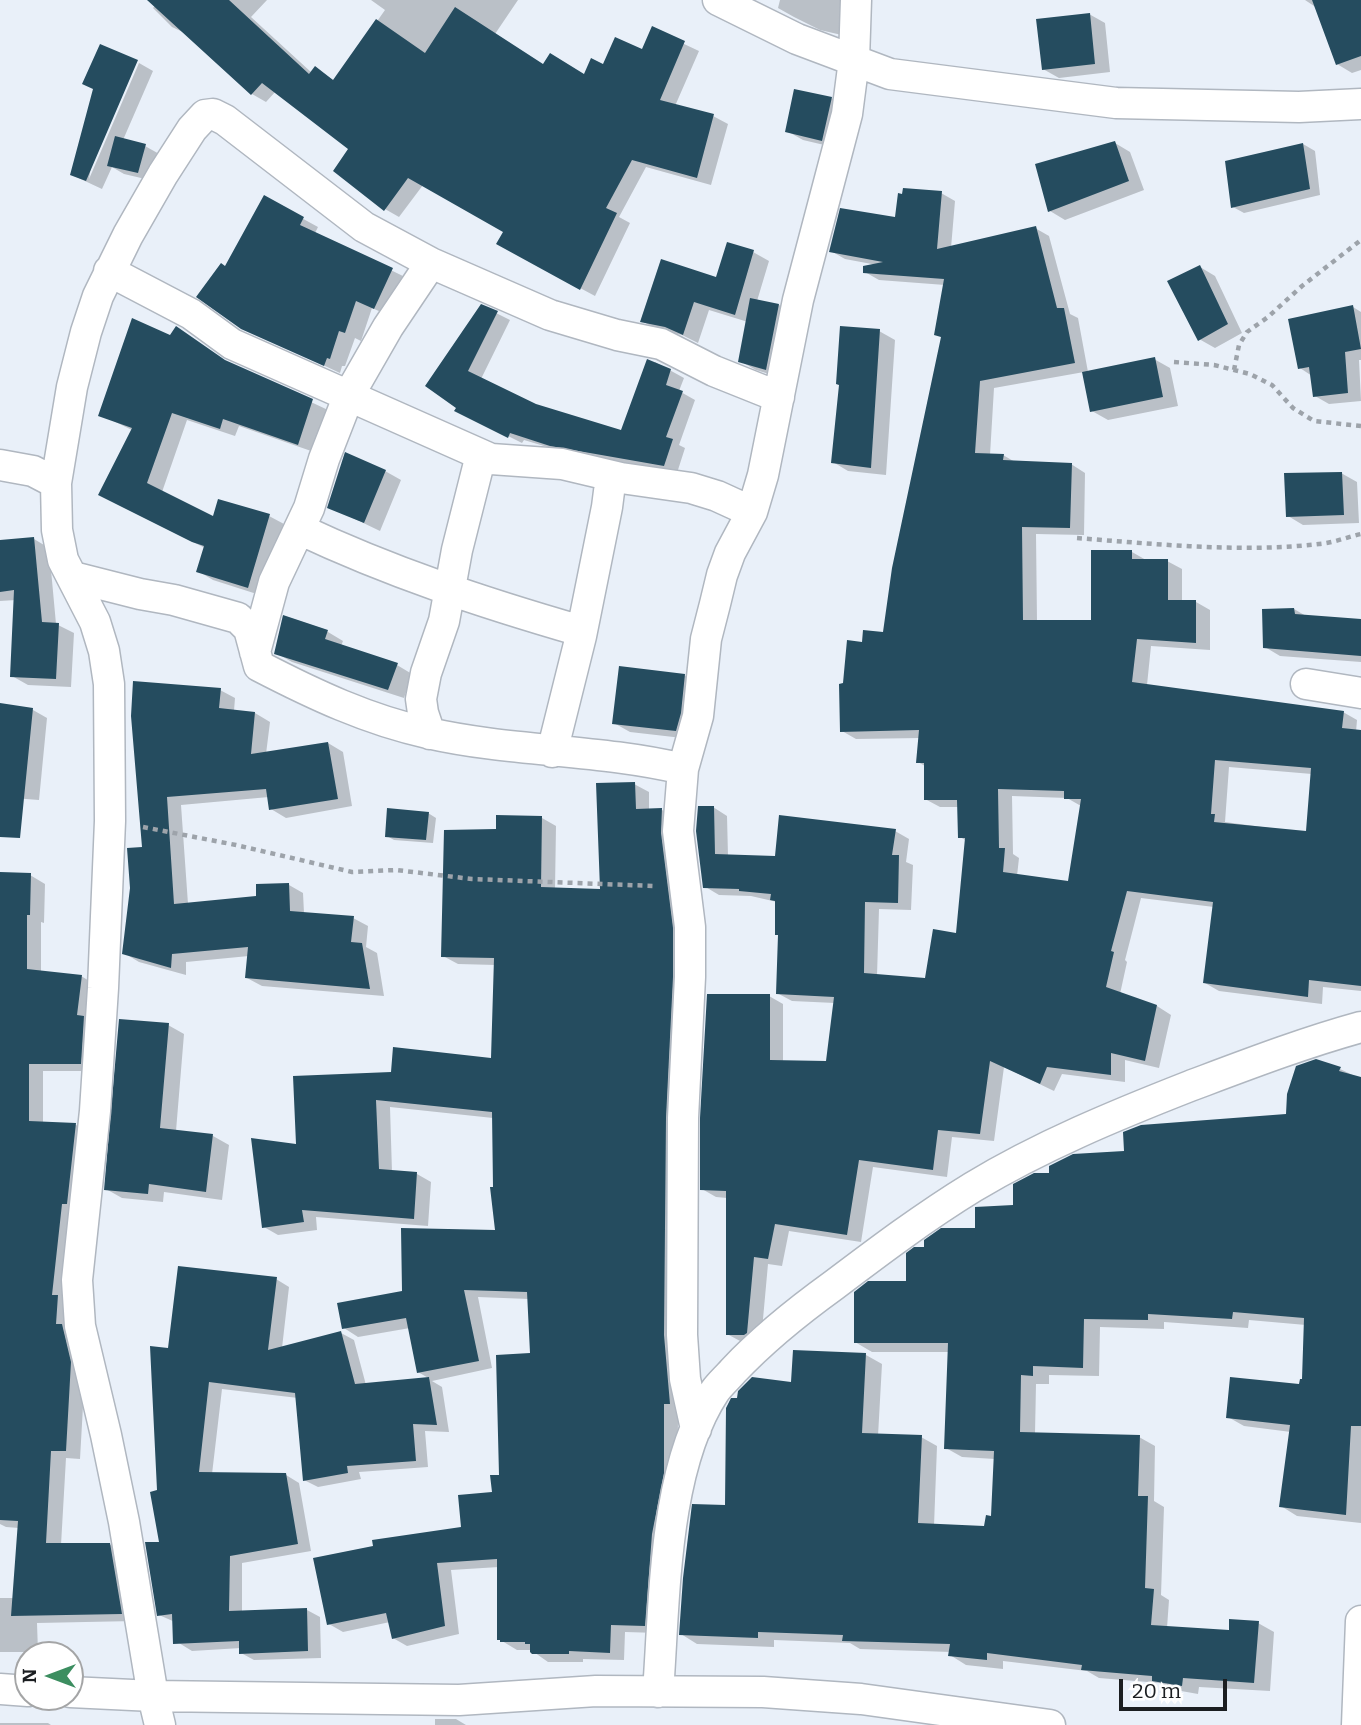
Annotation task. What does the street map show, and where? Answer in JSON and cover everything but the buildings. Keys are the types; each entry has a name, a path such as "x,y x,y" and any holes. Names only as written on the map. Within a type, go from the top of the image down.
{"street":[{"path":"718,0 797,39 890,74 1116,103 1298,107 1361,104"},
{"path":"696,1429 685,1378 682,1335 683,1118 690,978 690,927 678,831 683,769 698,716 706,639 722,575 752,512 764,475 798,300 846,114 854,60 856,0"},
{"path":"160,1725 124,1522 80,1326 77,1280 95,1111 110,821 109,684 104,651 95,622 64,560 57,530 56,483 77,365 86,332 109,271 163,174 192,129 205,115 213,114 239,130 364,227 431,263 550,316 661,344 779,397"},
{"path":"256,652 274,582 309,508 349,395 431,263"},
{"path":"109,271 191,314 232,344 481,455 503,461 562,464 611,476 691,488 752,512"},
{"path":"430,734 421,699 426,673 440,634 457,550 481,455"},
{"path":"0,465 33,471 56,483"},
{"path":"552,752 581,631 611,476"},
{"path":"299,529 351,554 450,592 581,631"},
{"path":"72,577 174,600 238,618 249,629 259,666 301,688 380,721 430,734 552,752 649,761 683,769"},
{"path":"1306,684 1361,693"},
{"path":"658,1692 674,1511 683,1466 696,1429 715,1391 750,1353 792,1316 912,1226 975,1186 1043,1149 1142,1105 1227,1072 1361,1027"},
{"path":"1357,1725 1361,1621"},
{"path":"84,1693 382,1712 459,1700 596,1691 764,1692 861,1699 1050,1725"}],"path":[{"path":"1234,370 1239,345 1247,332 1361,240"},
{"path":"1174,362 1214,365 1250,373 1272,385 1293,408 1314,421 1361,426"},
{"path":"1077,538 1215,547 1321,544 1361,534"},
{"path":"110,821 236,845 352,872 396,870 472,879 686,888"}]}
